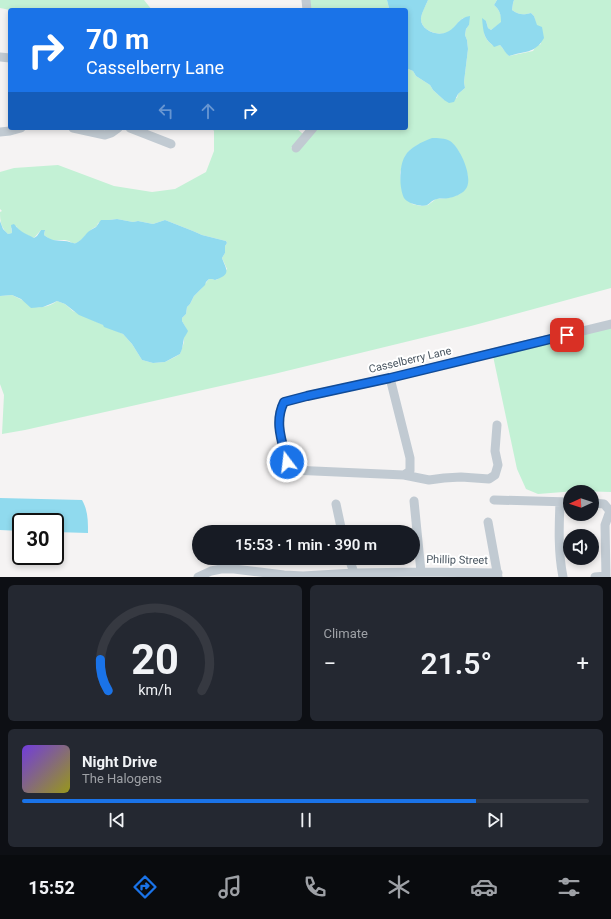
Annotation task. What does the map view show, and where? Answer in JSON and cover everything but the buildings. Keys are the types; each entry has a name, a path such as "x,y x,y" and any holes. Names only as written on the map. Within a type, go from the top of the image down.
{"street":[{"path":"0,132 14,130"},
{"path":"82,130 105,135 115,130"},
{"path":"135,130 170,144"},
{"path":"296,148 307,130"},
{"name":"Casselberry Lane","path":"404,476 292,470 287,462 279,430 279,419 284,402 390,378 611,324"},
{"path":"390,378 410,458 410,471 404,476"},
{"path":"404,476 429,480 461,477 490,479 495,475 498,465 495,451 497,425"},
{"path":"494,500 560,502 560,564 563,577"},
{"path":"414,501 421,572"},
{"path":"336,504 340,525"},
{"path":"594,577 606,576 605,525 610,512 604,504 599,504"},
{"path":"488,522 498,575"},
{"path":"351,565 354,573"},
{"name":"Phillip Street","path":"198,577 211,571 221,569 303,576 354,573 421,572 498,575"}],"green space":[{"path":"0,0 144,0 150,8 8,8 8,10 0,8"},
{"path":"310,0 387,0 389,8 310,8"},
{"path":"428,0 497,0 494,5 500,13 502,22 491,30 488,28 486,21 484,32 488,41 494,46 500,45 509,56 533,51 536,46 541,44 534,16 531,13 521,14 512,10 514,0 611,0 611,288 471,326 274,374 2,434 4,395 0,384 0,296 12,295 36,307 47,306 57,301 65,304 73,311 123,334 132,344 142,360 153,363 165,362 180,354 186,328 182,318 186,314 187,307 194,296 209,279 218,279 227,269 222,258 225,253 225,246 227,243 226,241 202,235 165,220 153,224 117,219 106,220 98,223 97,226 76,243 65,240 51,240 44,235 45,231 41,230 34,238 26,235 16,226 11,228 12,233 8,234 2,227 0,218 0,212 2,211 0,209 0,172 14,168 58,165 114,186 152,192 175,189 206,172 214,151 213,130 298,130 303,134 291,148 296,152 315,130 408,130 408,69 413,71 416,76 430,85 433,90 444,100 457,98 458,94 465,88 464,82 468,49 465,35 466,29 469,25 463,18 452,30 447,33 434,33 426,29 421,22 423,11","holes":["449,141 459,152 468,176 467,186 460,194 448,198 436,199 428,205 421,206 412,204 402,191 400,173 405,156 410,150 419,144"]},
{"path":"611,328 611,492 599,492 599,485 563,485 563,492 538,494 526,489 517,469 493,356"}],"water":[{"path":"387,0 428,0 423,11 421,22 426,29 439,34 447,32 462,19 470,16 469,25 466,29 465,35 468,49 464,82 465,88 458,94 454,102 449,103 444,100 433,90 430,85 416,76 413,71 408,69 408,8 389,8"},
{"path":"497,0 514,0 512,10 521,14 531,13 534,16 537,25 542,27 544,38 537,47 529,51 509,56 500,45 494,47 487,40 484,34 482,18 486,21 488,28 491,30 501,22 500,13 494,5"},
{"path":"432,138 446,139 454,144 465,164 468,185 460,194 437,199 425,206 422,206 408,202 404,198 402,194 401,171 403,160 407,153 413,147"},
{"path":"117,219 153,224 165,220 202,235 226,241 227,243 225,246 225,253 222,258 226,269 226,274 215,280 209,279 194,296 187,307 186,314 182,318 182,321 188,331 184,338 180,354 165,362 153,363 142,360 132,344 123,334 79,315 65,304 57,301 43,307 31,308 21,299 12,295 0,296 0,221 3,229 8,234 12,233 11,225 14,224 21,231 34,238 41,230 45,230 44,235 53,240 76,243 89,231 96,227 101,220"},
{"path":"0,498 82,500 87,512 88,533 64,532 64,513 12,513 12,531 0,530"}],"route":[{"path":"287,462 279,430 279,419 284,402 567,335"}]}
